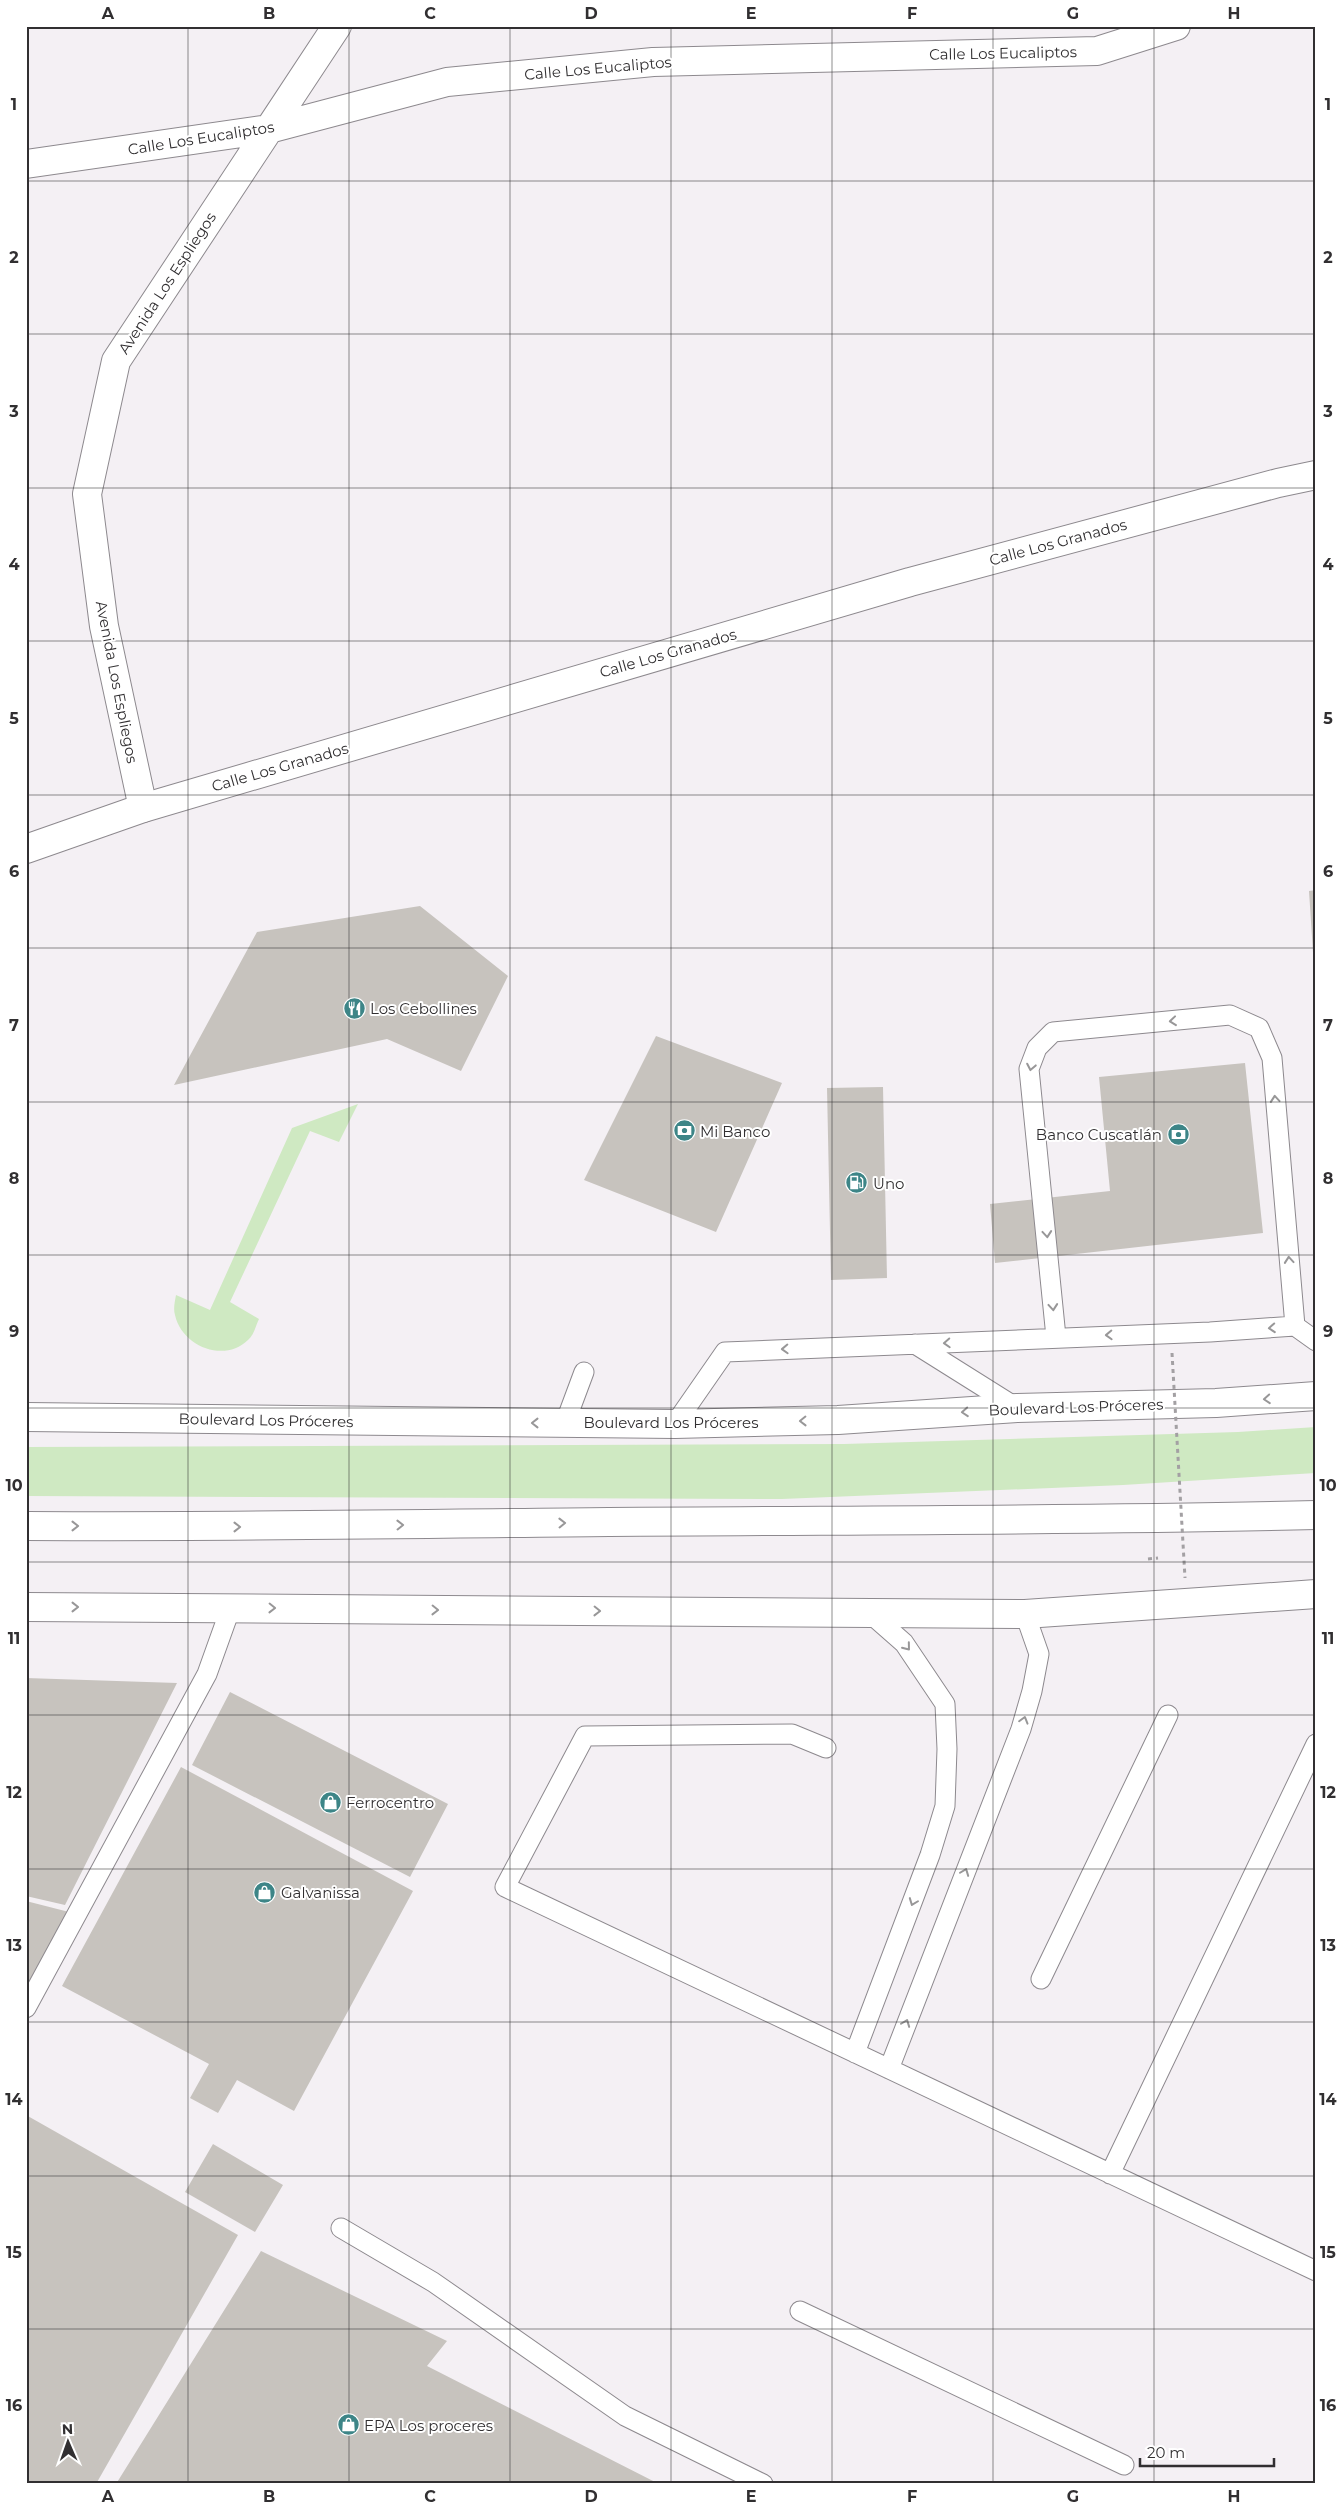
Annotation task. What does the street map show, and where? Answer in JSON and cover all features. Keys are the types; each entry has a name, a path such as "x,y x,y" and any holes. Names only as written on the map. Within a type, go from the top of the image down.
{"main road":[{"name":"Avenida Los Espliegos","path":"143,808 104,626 87,494 116,361 337,26"},
{"name":"Calle Los Eucaliptos","path":"26,164 269,129 447,82 653,62 1097,51 1176,26"},
{"name":"Calle Los Granados","path":"26,849 143,808 910,582 1269,485 1316,475"},
{"name":"Boulevard Los Próceres","path":"26,1417 675,1424 838,1420 1017,1408 1216,1403 1316,1396"},
{"path":"26,1526 254,1527 612,1522 1146,1519 1316,1515"},
{"path":"26,1608 1025,1614 1316,1594"}],"lane":[{"path":"1056,1337 1029,1069 1037,1048 1052,1032 1230,1015 1259,1028 1272,1058 1295,1326"},
{"path":"675,1424 725,1352 1210,1332 1295,1326 1316,1341"},
{"path":"915,1344 1017,1408"},
{"path":"564,1423 584,1372"},
{"path":"26,2008 206,1674 231,1608"},
{"path":"856,2053 930,1855 945,1806 947,1749 945,1704 904,1643 871,1614"},
{"path":"889,2069 1021,1729 1032,1691 1039,1654 1025,1614"},
{"path":"1041,1979 1168,1715"},
{"path":"826,1748 792,1734 585,1736 505,1887 1316,2271"},
{"path":"1110,2174 1316,1744"},
{"path":"341,2228 433,2282 625,2416 763,2484"},
{"path":"800,2311 1124,2465"}],"path":[{"path":"1172,1353 1185,1578"},
{"path":"1146,1519 1152,1606"}],"green space":[{"path":"358,1104 339,1142 310,1131 230,1302 259,1319 252,1335 239,1347 228,1350 217,1351 195,1343 186,1336 179,1326 174,1310 176,1295 210,1310 292,1128"},
{"path":"1316,1427 1316,1473 1123,1485 782,1499 26,1496 26,1447 844,1444 1238,1432"}],"building":[{"path":"1316,890 1316,968 1314,968 1309,891"},
{"name":"Los Cebollines","path":"420,906 508,976 461,1071 387,1039 174,1085 257,932"},
{"name":"Mi Banco","path":"656,1036 782,1083 716,1232 584,1180"},
{"name":"Banco Cuscatlán","path":"1245,1063 1263,1233 995,1263 990,1204 1110,1191 1099,1077"},
{"name":"Uno","path":"883,1087 887,1278 831,1280 827,1088"},
{"path":"26,1678 177,1683 65,1905 26,1896"},
{"path":"230,1692 448,1804 410,1877 192,1765"},
{"path":"181,1767 413,1891 294,2111 237,2080 218,2113 190,2098 209,2064 62,1986"},
{"path":"26,1901 69,1912 26,1987"},
{"path":"26,2115 238,2235 96,2484 26,2484"},
{"path":"213,2144 283,2185 255,2232 185,2192"},
{"name":"EPA Los proceres","path":"261,2251 447,2341 427,2366 659,2484 116,2484"}],"place":[{"name":"Los Cebollines","path":"354,1008"},
{"name":"Mi Banco","path":"684,1131"},
{"name":"Banco Cuscatlán","path":"1178,1134"},
{"name":"Uno","path":"857,1183"},
{"name":"Ferrocentro","path":"330,1802"},
{"name":"Galvanissa","path":"265,1892"},
{"name":"EPA Los proceres","path":"348,2425"}]}
